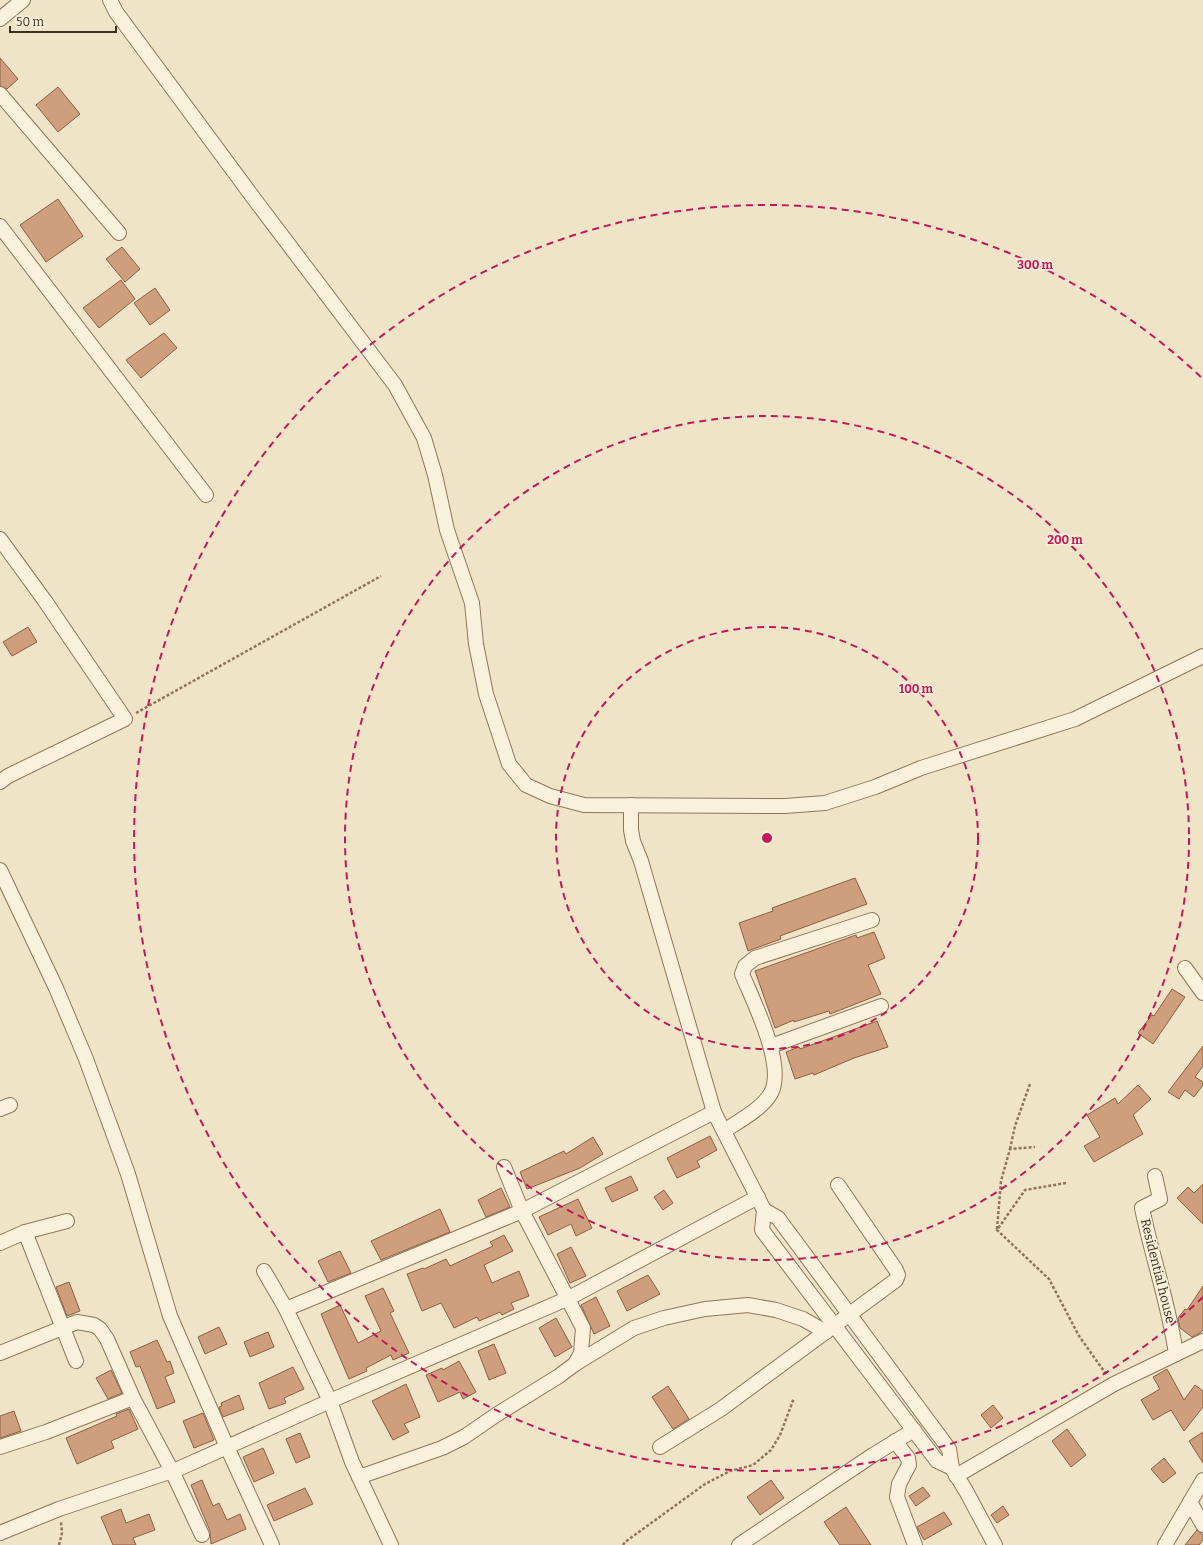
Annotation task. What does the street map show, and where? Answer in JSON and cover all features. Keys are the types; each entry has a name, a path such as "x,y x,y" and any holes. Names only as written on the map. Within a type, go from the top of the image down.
{"street":[{"path":"0,19 23,0"},
{"path":"110,0 116,12 258,204 396,385 411,411 424,438 435,475 447,530 472,603 476,644 486,694 509,764 526,786 550,796 584,805 631,809 785,806 825,803 875,787 921,768 1075,719 1203,656"},
{"path":"0,94 119,234"},
{"path":"0,226 206,495"},
{"path":"0,539 45,600 125,719 8,776 0,782"},
{"path":"631,809 631,830 714,1112 764,1210 762,1230 830,1329 914,1430 937,1461 954,1472"},
{"path":"0,870 56,988 86,1059 128,1174 170,1316 227,1447 272,1545"},
{"path":"724,1131 754,1112 771,1092 775,1074 771,1046 742,974 745,966 755,958 872,920"},
{"path":"1185,968 1203,993"},
{"path":"771,1046 880,1006"},
{"path":"286,1309 522,1211 714,1112"},
{"path":"504,1167 522,1211 569,1298 583,1328 581,1353 575,1364"},
{"name":"Residential house","path":"1155,1176 1160,1199 1142,1208 1150,1246 1171,1321 1176,1354"},
{"path":"660,1447 720,1409 892,1284 898,1275 838,1185"},
{"path":"0,1532 59,1509 172,1471 569,1298 758,1197"},
{"path":"764,1210 778,1218 949,1449 954,1472 994,1545"},
{"path":"0,1243 25,1232 67,1221"},
{"path":"25,1232 76,1361"},
{"path":"264,1271 286,1309 330,1401 359,1477 392,1545"},
{"path":"359,1477 442,1448 464,1437 496,1415 559,1376 575,1364 634,1328 664,1318 705,1309 748,1305 776,1310 830,1329"},
{"path":"0,1353 77,1322 86,1323 100,1329 107,1339 133,1398 172,1471 202,1535"},
{"path":"954,1472 1114,1384 1203,1341"},
{"path":"0,1447 46,1432 133,1398"},
{"path":"739,1545 895,1441 914,1430"},
{"path":"895,1441 908,1458 910,1465 899,1484 897,1497 915,1545"},
{"path":"908,1458 926,1446"},
{"path":"1165,1545 1203,1480"},
{"path":"1190,1502 1203,1525"}],"path":[{"path":"125,719 159,702 381,576"},
{"path":"997,1230 1001,1180 1015,1126 1030,1084"},
{"path":"1010,1149 1035,1147"},
{"path":"997,1230 1025,1190 1066,1183"},
{"path":"997,1230 1049,1279 1078,1336 1114,1384"},
{"path":"623,1545 667,1510 705,1484 730,1471 753,1465 771,1450 780,1435 794,1398"},
{"path":"59,1509 62,1533 59,1545"}],"building":[{"path":"0,58 18,79 7,89 0,86"},
{"path":"58,87 80,114 58,132 36,105"},
{"path":"58,199 83,236 46,262 20,225"},
{"path":"122,247 140,269 125,282 106,259"},
{"path":"121,280 135,299 99,328 83,308"},
{"path":"155,288 170,310 150,325 134,303"},
{"path":"164,333 177,348 141,378 126,360"},
{"path":"28,627 37,642 12,656 3,642"},
{"path":"855,878 867,904 780,936 781,939 748,951 739,923 773,911 772,908"},
{"path":"874,932 885,958 868,965 881,994 830,1014 829,1011 794,1022 794,1020 775,1028 755,971 856,935 857,938"},
{"path":"1172,989 1185,997 1153,1044 1138,1033 1152,1015 1154,1016"},
{"path":"877,1021 888,1047 854,1058 814,1075 813,1073 795,1079 786,1052 799,1047 800,1049"},
{"path":"1203,1046 1203,1066 1195,1077 1203,1082 1203,1085 1194,1097 1185,1090 1179,1099 1168,1092"},
{"path":"1138,1085 1151,1099 1133,1115 1143,1134 1094,1162 1084,1146 1100,1137 1087,1115 1115,1098 1118,1104"},
{"path":"710,1136 717,1150 697,1161 700,1167 677,1178 667,1158"},
{"path":"593,1137 603,1154 580,1168 527,1189 520,1172 564,1151 566,1154"},
{"path":"631,1176 638,1190 612,1202 605,1188"},
{"path":"1203,1184 1203,1224 1177,1198 1188,1187 1194,1193"},
{"path":"501,1188 510,1207 486,1217 478,1200"},
{"path":"664,1190 673,1203 663,1210 654,1197"},
{"path":"578,1199 592,1228 576,1236 571,1224 548,1235 539,1217"},
{"path":"440,1209 450,1232 381,1260 371,1241"},
{"path":"504,1235 513,1251 484,1265 492,1283 519,1271 529,1296 511,1303 514,1309 502,1315 500,1312 479,1321 477,1317 454,1328 441,1303 422,1311 407,1274 423,1268 424,1269 446,1259 450,1266 493,1246 490,1242"},
{"path":"571,1247 586,1276 570,1283 557,1254"},
{"path":"340,1251 351,1273 328,1282 318,1261"},
{"path":"648,1275 660,1294 627,1311 617,1291"},
{"path":"69,1282 80,1311 67,1316 56,1287"},
{"path":"1203,1286 1203,1330 1192,1337 1180,1328 1178,1318 1185,1309 1187,1310"},
{"path":"383,1288 394,1311 390,1313 409,1353 393,1360 391,1355 366,1368 367,1371 349,1379 321,1314 340,1305 358,1343 381,1331 365,1296"},
{"path":"596,1297 610,1326 594,1334 581,1305"},
{"path":"556,1318 572,1347 555,1357 539,1328"},
{"path":"219,1327 227,1344 205,1354 198,1337"},
{"path":"268,1332 274,1347 250,1357 244,1342"},
{"path":"157,1340 167,1362 170,1361 174,1373 165,1377 175,1402 157,1409 140,1366 136,1367 130,1352"},
{"path":"494,1344 506,1373 489,1380 478,1351"},
{"path":"459,1361 476,1392 463,1399 460,1392 438,1402 426,1375 442,1368 443,1370"},
{"path":"293,1367 304,1389 284,1398 286,1403 269,1409 259,1383"},
{"path":"1167,1369 1184,1400 1195,1385 1203,1391 1203,1407 1184,1431 1171,1410 1153,1420 1141,1400 1160,1389 1153,1377"},
{"path":"111,1370 122,1393 108,1399 96,1378"},
{"path":"406,1384 420,1417 404,1424 409,1432 393,1440 372,1401"},
{"path":"668,1386 689,1419 673,1429 652,1397"},
{"path":"239,1395 244,1409 223,1417 219,1407 222,1406 221,1403"},
{"path":"993,1405 1003,1418 991,1428 981,1415"},
{"path":"129,1409 138,1429 111,1441 114,1448 77,1464 66,1438 117,1416 116,1414"},
{"path":"14,1411 21,1431 0,1438 0,1416"},
{"path":"203,1413 214,1440 194,1448 183,1421"},
{"path":"1067,1429 1086,1455 1071,1467 1052,1441"},
{"path":"1203,1432 1203,1463 1189,1441"},
{"path":"300,1433 310,1457 296,1463 286,1439"},
{"path":"263,1448 274,1473 254,1482 243,1457"},
{"path":"1164,1458 1176,1473 1163,1483 1151,1469"},
{"path":"202,1480 213,1506 219,1503 227,1520 240,1514 246,1529 211,1544 210,1531 191,1485"},
{"path":"771,1480 784,1498 760,1515 747,1497"},
{"path":"923,1487 930,1496 916,1506 909,1496"},
{"path":"305,1488 313,1504 274,1521 267,1505"},
{"path":"1003,1506 1009,1515 997,1523 991,1515"},
{"path":"846,1507 871,1545 840,1545 824,1522"},
{"path":"121,1509 126,1523 149,1514 155,1530 133,1538 136,1545 113,1545 101,1517"},
{"path":"944,1512 952,1524 924,1540 917,1527"},
{"path":"1197,1530 1203,1535 1203,1540 1199,1545 1185,1545"}]}
